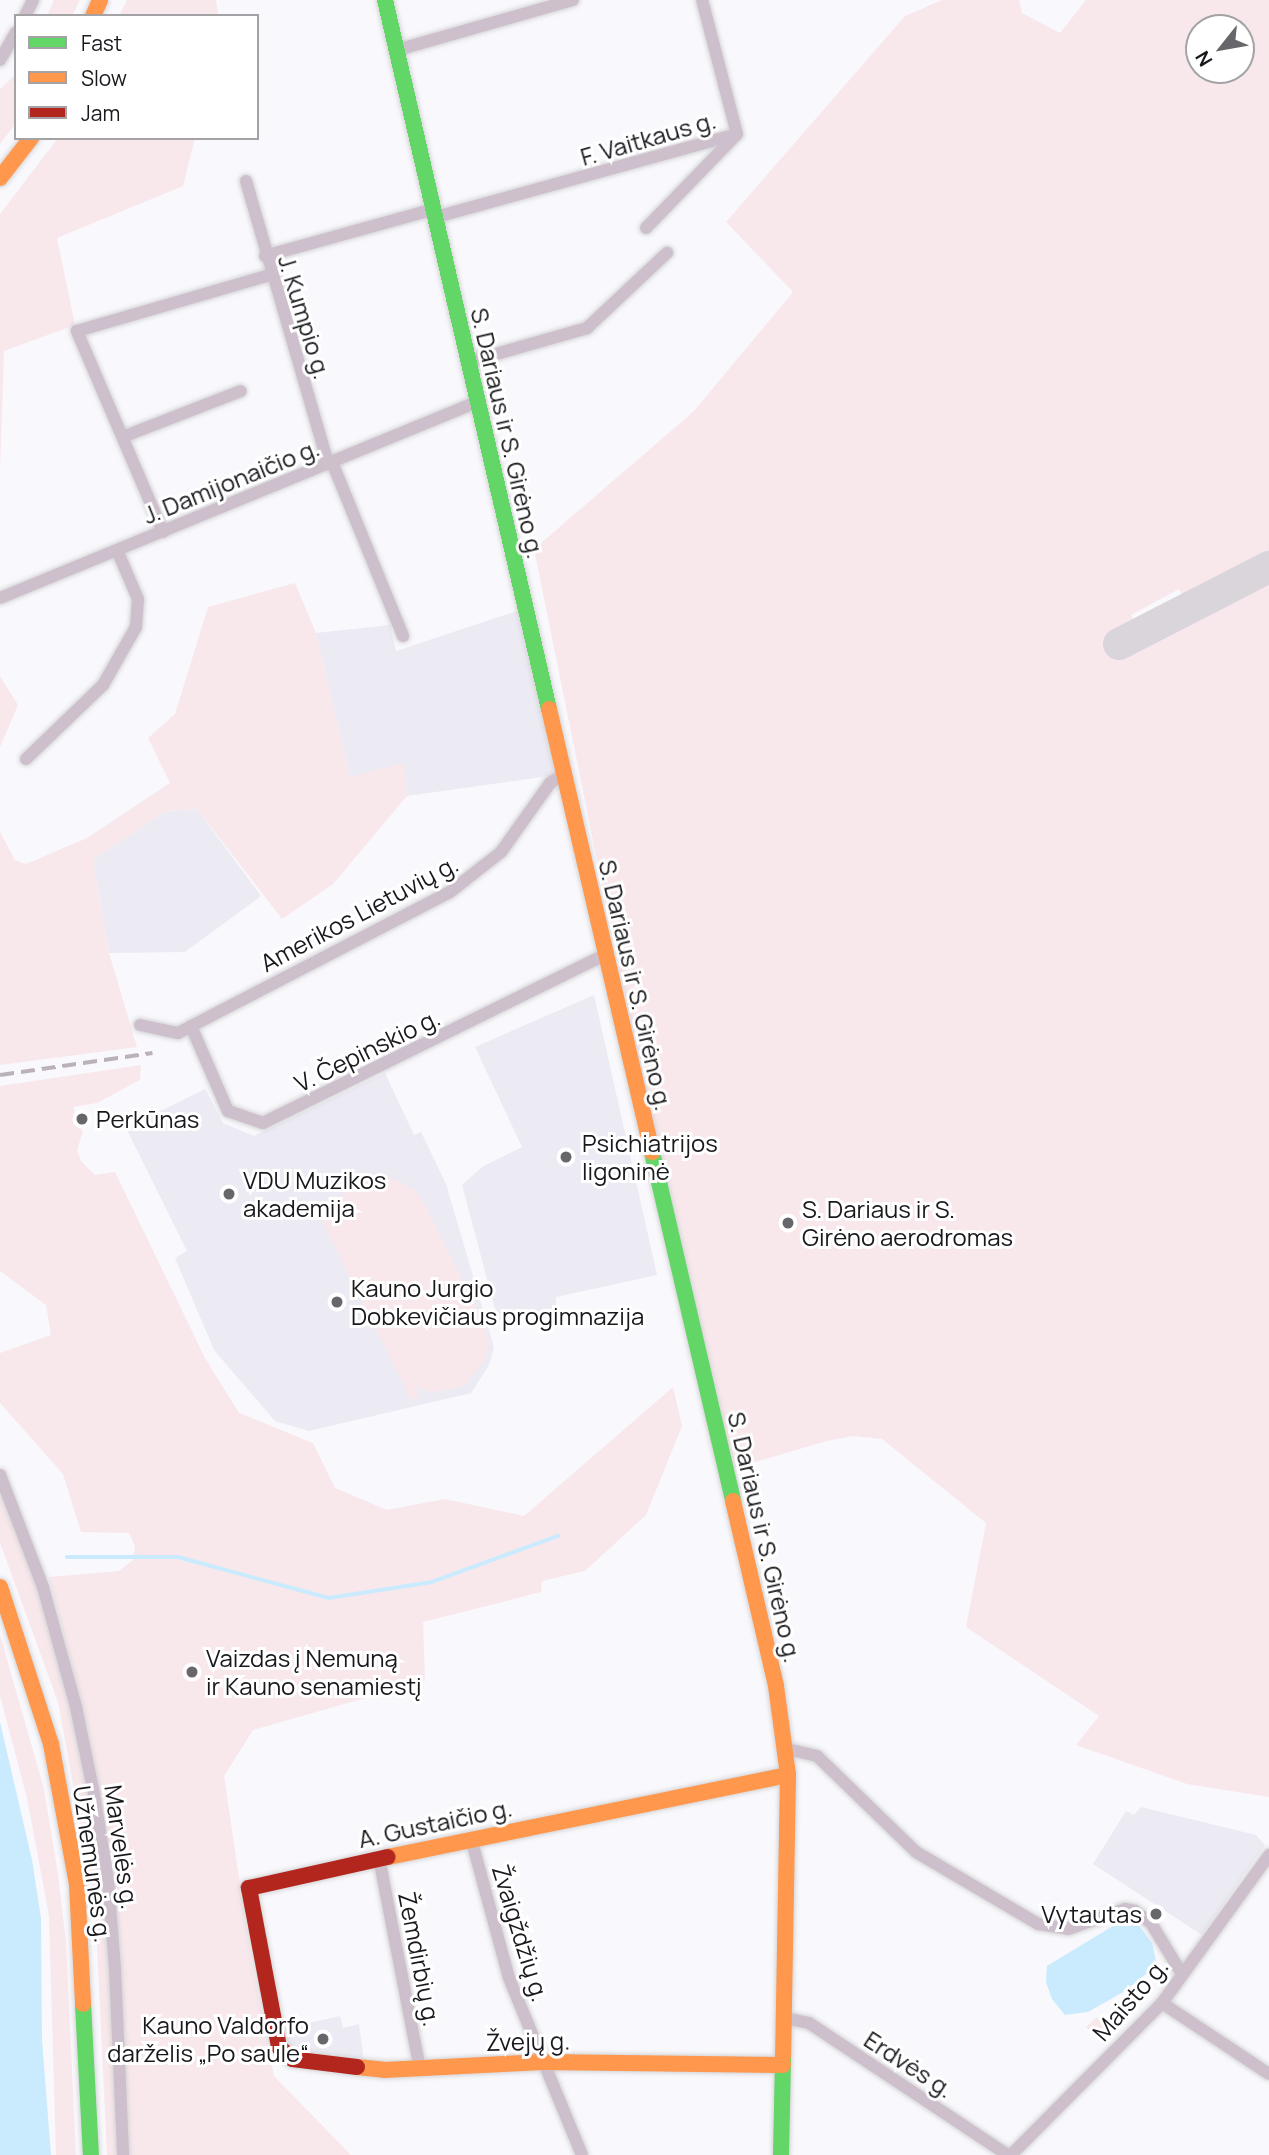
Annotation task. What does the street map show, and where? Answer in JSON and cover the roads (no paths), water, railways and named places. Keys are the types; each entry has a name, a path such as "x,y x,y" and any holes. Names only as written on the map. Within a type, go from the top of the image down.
{"street":[{"name":"S. Dariaus ir S. Girėno g.","path":"385,0 776,1686 787,1749 788,1775 781,2155"},
{"path":"397,50 573,0"},
{"name":"F. Vaitkaus g.","path":"265,256 737,134 702,0"},
{"path":"0,60 14,36"},
{"path":"646,228 737,134"},
{"path":"0,178 29,140"},
{"name":"J. Kumpio g.","path":"246,181 270,275 330,463 403,636"},
{"path":"468,362 587,328 667,253"},
{"path":"163,532 125,436 77,331 270,275"},
{"path":"125,436 241,391"},
{"name":"J. Damijonaičio g.","path":"0,598 477,402"},
{"path":"26,759 103,685 136,628 138,599 117,550"},
{"name":"Amerikos Lietuvių g.","path":"140,1025 170,1035 191,1026 450,892 501,852 550,783 564,774"},
{"name":"V. Čepinskio g.","path":"191,1026 228,1111 263,1124 606,954"},
{"name":"Marvelės g.","path":"0,1475 55,1627 94,1794 116,1969 123,2155"},
{"name":"Užnemunės g.","path":"0,1587 51,1744 77,1884 91,2155"},
{"path":"787,1749 817,1756 916,1852 1038,1924 1068,1929 1125,1909 1135,1911 1151,1923 1182,1974"},
{"name":"A. Gustaičio g.","path":"279,2047 249,1888 471,1838 788,1775"},
{"name":"Žvaigždžių g.","path":"471,1838 509,1978 582,2155"},
{"name":"Maisto g.","path":"1010,2155 1162,2003 1266,1856"},
{"name":"Žemdirbių g.","path":"379,1858 420,2068"},
{"path":"1162,2003 1269,2074"},
{"name":"Erdvės g.","path":"784,2018 809,2023 1010,2155"},
{"name":"Žvejų g.","path":"279,2047 292,2059 384,2070 542,2062 783,2065"}],"water":[{"path":"0,1722 32,1860 41,1918 42,2040 51,2155 0,2155"},
{"path":"1137,1923 1152,1943 1157,1965 1125,1991 1088,2012 1065,2015 1052,1999 1046,1982 1047,1966 1116,1924"}],"waterway":[{"path":"67,1557 178,1557 329,1598 432,1582 558,1536"}],"railway":[{"path":"0,1075 152,1053"}],"place":[{"name":"Perkūnas","path":"82,1119"},
{"name":"Psichiatrijos ligoninė","path":"566,1157"},
{"name":"VDU Muzikos akademija","path":"229,1194"},
{"name":"S. Dariaus ir S. Girėno aerodromas","path":"788,1223"},
{"name":"Kauno Jurgio Dobkevičiaus progimnazija","path":"337,1302"},
{"name":"Vaizdas į Nemuną ir Kauno senamiestį","path":"192,1672"},
{"name":"Vytautas","path":"1156,1914"},
{"name":"Kauno Valdorfo darželis „Po saule“","path":"323,2039"}]}
